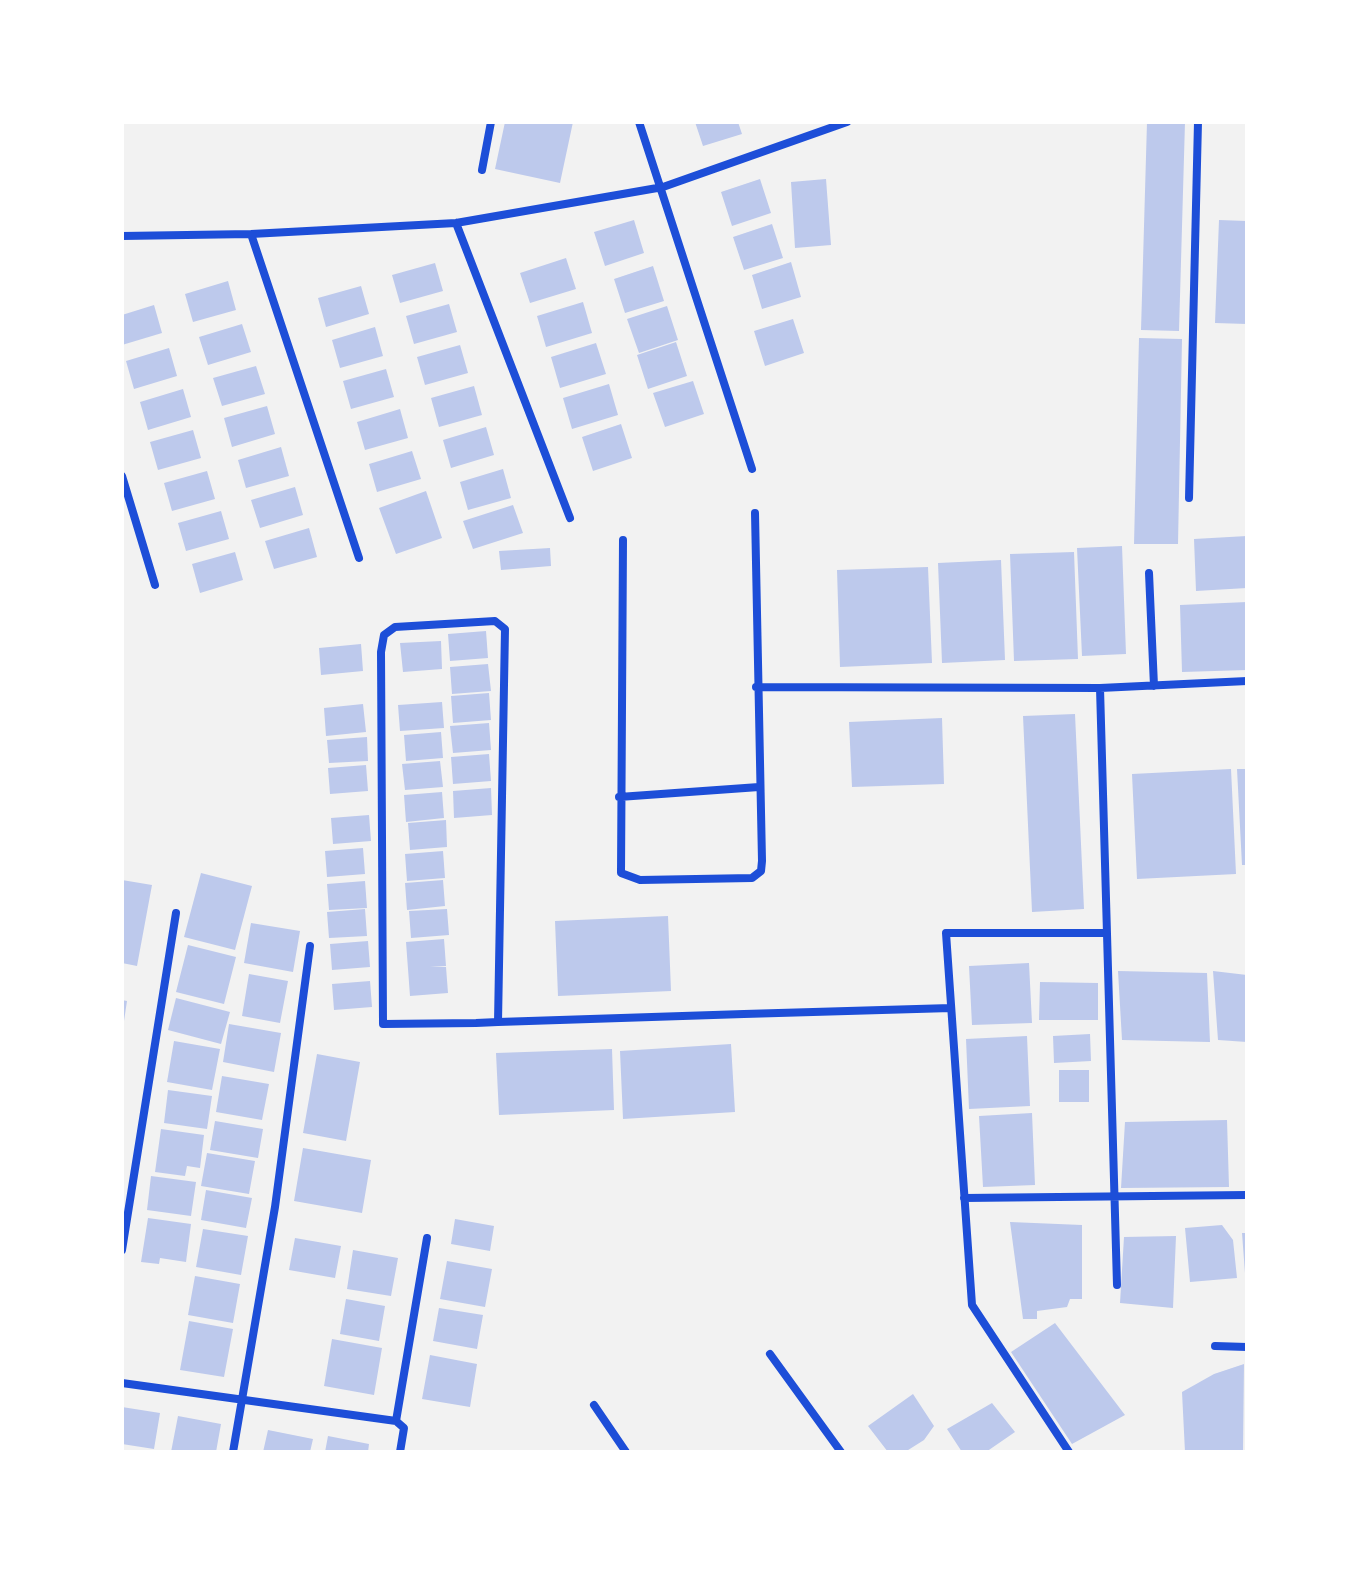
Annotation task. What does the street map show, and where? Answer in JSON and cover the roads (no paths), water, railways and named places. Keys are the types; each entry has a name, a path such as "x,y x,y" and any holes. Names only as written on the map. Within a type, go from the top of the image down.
{"street":[{"path":"482,170 491,122"},
{"path":"639,122 663,187 752,469"},
{"path":"122,236 251,234 456,223 663,187 847,122"},
{"path":"1189,498 1198,122"},
{"path":"456,223 570,518"},
{"path":"251,234 359,558"},
{"path":"122,476 155,585"},
{"path":"623,540 618,862 625,878 752,878 761,871 762,861 756,687 755,513"},
{"path":"1149,573 1154,686"},
{"path":"498,1022 505,629 495,621 395,627 384,635 381,652 383,1024 498,1022 951,1008"},
{"path":"756,687 1100,688 1247,681"},
{"path":"1100,688 1104,933 1117,1197 1117,1285"},
{"path":"619,797 759,787"},
{"path":"122,1250 176,913"},
{"path":"1069,1452 972,1305 946,933 1104,933"},
{"path":"233,1452 275,1207 310,946"},
{"path":"964,1198 1247,1195"},
{"path":"396,1421 427,1238"},
{"path":"1215,1346 1247,1347"},
{"path":"770,1354 841,1452"},
{"path":"122,1383 396,1421 404,1428 400,1452"},
{"path":"594,1405 626,1452"}]}
